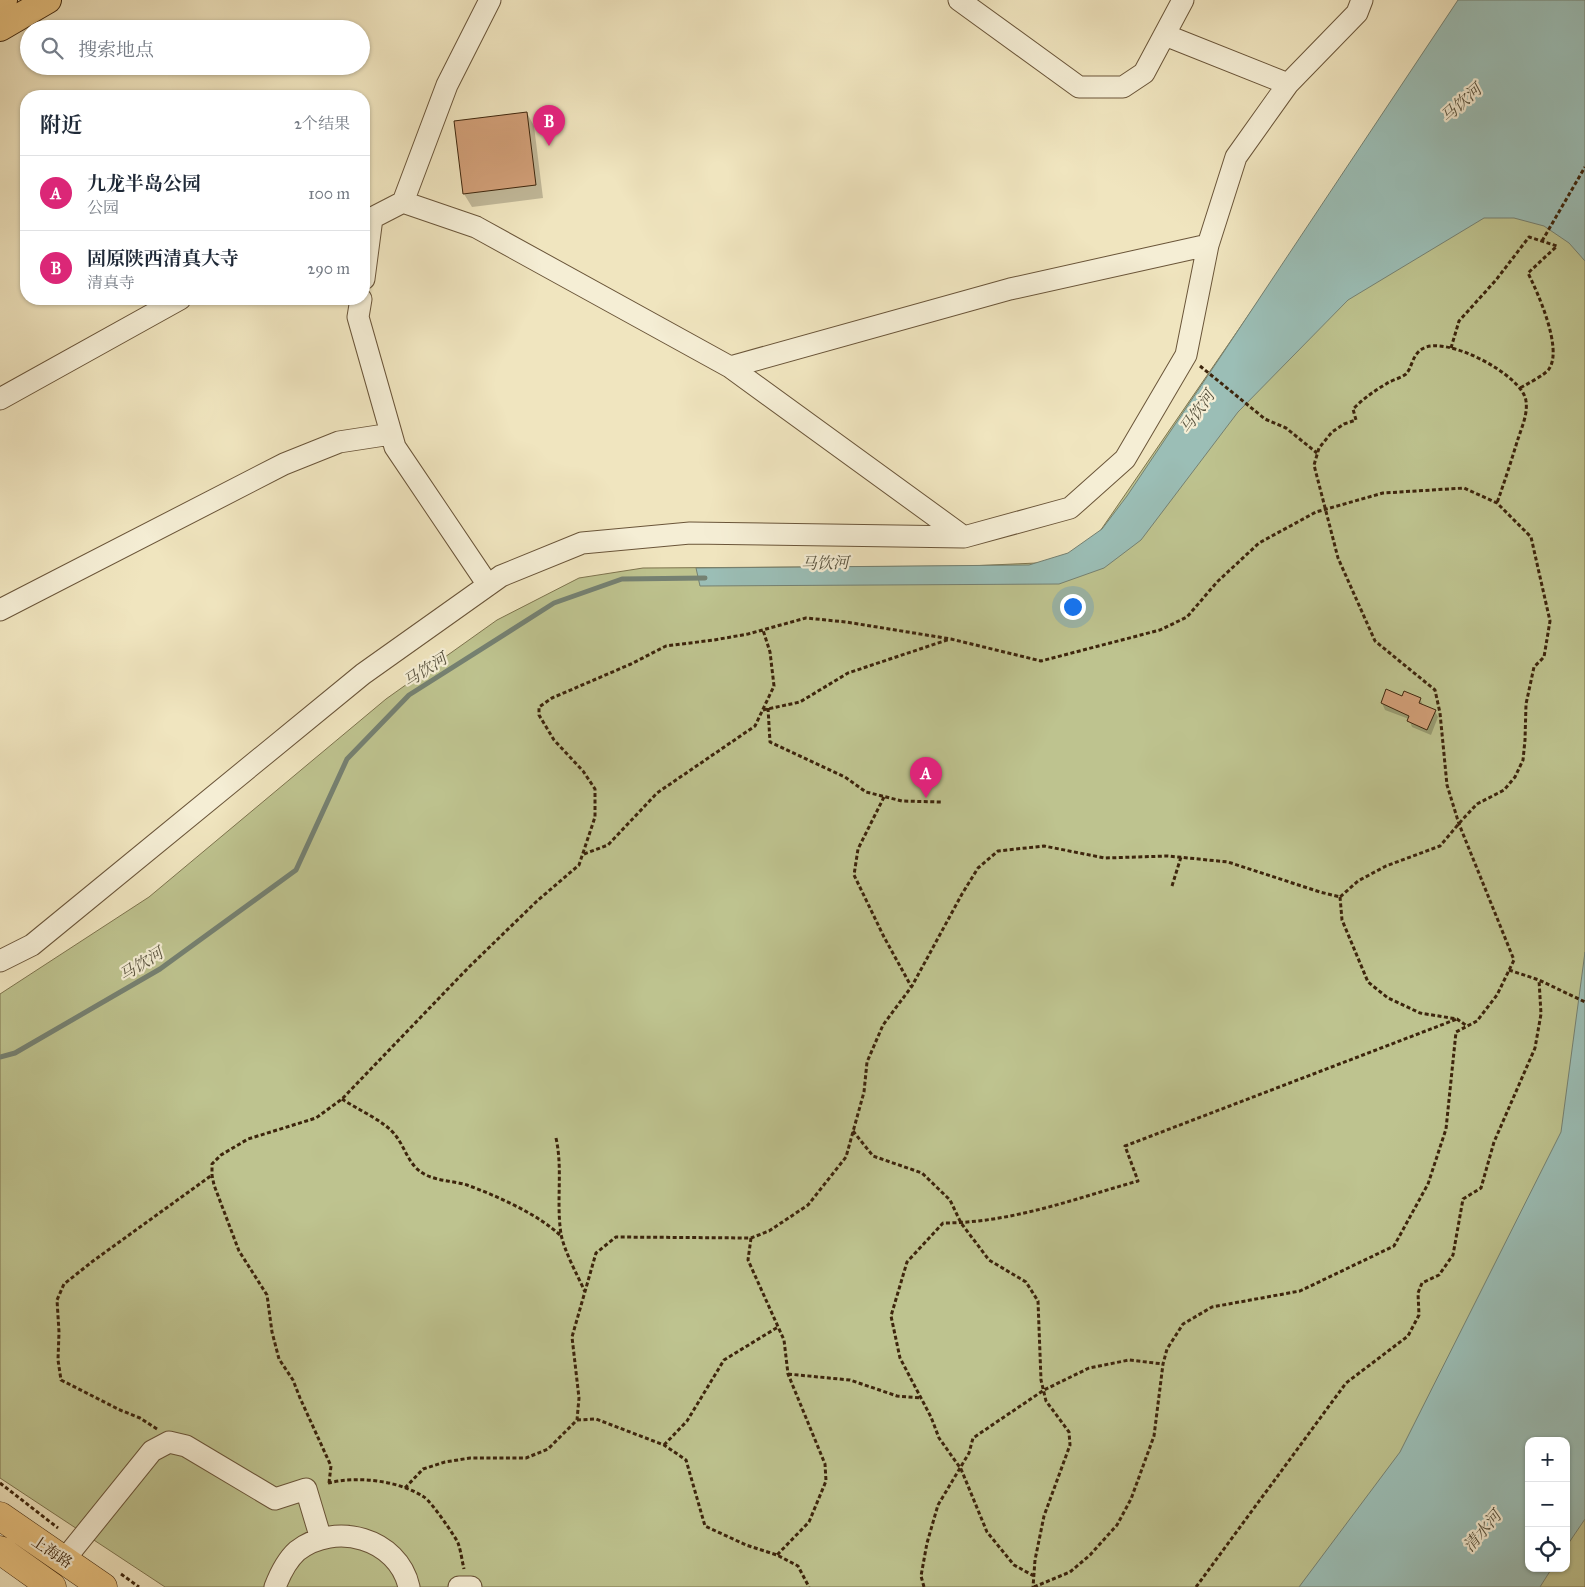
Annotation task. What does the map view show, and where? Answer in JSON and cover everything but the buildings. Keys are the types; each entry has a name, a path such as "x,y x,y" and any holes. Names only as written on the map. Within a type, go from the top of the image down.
{"highway":[{"name":"上海路","path":"0,1516 103,1587"},
{"name":"上海路","path":"0,1550 52,1587"}],"main road":[{"path":"0,2 4,0"},
{"path":"0,28 48,0"}],"street":[{"path":"370,219 403,202 447,85 490,0"},
{"path":"958,0 1078,88 1123,88 1144,72 1183,0"},
{"path":"4,953 32,945 363,674 501,576 582,543 690,532 964,537 1070,508 1125,458 1186,356 1208,245 1236,157 1288,84 1357,12 1362,0"},
{"path":"1165,34 1288,84"},
{"path":"403,202 476,227 730,367 964,537"},
{"path":"730,367 1010,289 1208,245"},
{"path":"0,399 169,305"},
{"path":"360,305 358,317 395,447 488,585"},
{"path":"0,610 284,464 339,442 392,434"},
{"path":"64,1560 152,1451 169,1442 186,1446 275,1499 306,1489 321,1539"},
{"path":"275,1587 282,1568 297,1552 316,1540 337,1535 359,1537 380,1546 396,1561 409,1587"}],"path":[{"path":"1542,241 1585,168"},
{"path":"1451,348 1459,321 1496,280 1529,237 1557,246 1528,273 1542,302 1552,341 1553,359 1549,370 1520,388"},
{"path":"853,1131 873,1156 922,1173 950,1200 961,1223 989,1260 1026,1282 1038,1301 1041,1371 1046,1401 1068,1432 1070,1445 1044,1516 1034,1576 1034,1587 1070,1572 1090,1555 1117,1525 1130,1499 1154,1436 1163,1364 1167,1349 1183,1324 1212,1307 1300,1291 1394,1246 1428,1184 1446,1129 1456,1032 1477,1021 1497,995 1514,960 1458,824 1447,785 1440,713 1435,690 1375,641 1338,558 1314,465 1319,448 1332,432 1344,424 1356,420 1353,409 1364,398 1407,373 1413,358 1423,348 1436,346 1451,348 1463,351 1498,368 1520,388 1526,400 1526,416 1497,503"},
{"path":"1205,369 1265,419 1286,428 1318,453"},
{"path":"329,1482 331,1466 293,1380 279,1359 272,1332 267,1295 239,1251 212,1175 212,1164 221,1155 248,1139 316,1118 342,1099 470,967 537,901 579,865 595,817 595,789 583,771 554,740 539,715 539,707 552,698 631,664 666,646 714,640 763,630 806,618 846,622 951,639 1041,661 1160,630 1188,617 1217,582 1259,543 1316,512 1383,493 1464,488 1497,503 1531,537 1550,621 1544,656 1534,667 1526,704 1526,740 1523,760 1515,777 1504,790 1478,804 1440,846 1386,866 1358,881 1340,897"},
{"path":"583,854 608,845 657,793 755,726 774,686 770,652 763,630"},
{"path":"762,710 800,702 848,673 951,639"},
{"path":"768,708 770,742 845,777 866,792 902,801 941,802"},
{"path":"884,797 858,849 854,875 884,937 912,986"},
{"path":"405,1488 423,1469 444,1462 470,1458 526,1458 548,1449 577,1420 579,1398 572,1337 596,1253 616,1237 751,1238 769,1230 808,1205 846,1157 864,1092 867,1062 883,1026 912,986 978,868 998,851 1044,846 1104,858 1168,856 1228,862 1340,897"},
{"path":"1172,886 1181,857"},
{"path":"1340,897 1342,920 1368,982 1388,998 1420,1013 1457,1020 1467,1026"},
{"path":"1509,970 1539,980 1585,1002"},
{"path":"1196,1587 1346,1383 1408,1336 1416,1322 1419,1315 1418,1293 1422,1283 1439,1275 1453,1255 1463,1199 1481,1188 1494,1142 1535,1048 1541,1014 1539,980"},
{"path":"1034,1576 1014,1565 987,1532 961,1469 938,1438 931,1417 900,1358 892,1316 907,1262 944,1223 1012,1217 1138,1181 1125,1146 1457,1020"},
{"path":"342,1099 396,1135 416,1169 427,1175 466,1185 513,1205 552,1226 561,1236 585,1292"},
{"path":"556,1138 560,1155 558,1185 561,1236"},
{"path":"162,1446 157,1428 61,1380 58,1360 57,1300 64,1284 78,1272 212,1175"},
{"path":"751,1238 748,1260 784,1340 788,1374 824,1464 826,1481 808,1522 777,1556"},
{"path":"664,1445 687,1421 724,1360 778,1327"},
{"path":"924,1587 921,1576 927,1543 938,1505 969,1454 973,1438 1044,1390 1089,1368 1129,1360 1163,1364"},
{"path":"788,1374 850,1380 897,1396 921,1398"},
{"path":"577,1420 596,1419 664,1445 686,1460 705,1526 746,1546 777,1556 798,1566 809,1587"},
{"path":"306,1489 329,1482 365,1479 405,1488 426,1498 458,1542 466,1587"}],"green space":[{"path":"1465,0 1585,0 1585,1587 165,1587 0,1478 0,994 149,897 386,699 497,620 579,578 643,568 968,566 1060,562 1096,537"}],"water":[{"path":"1458,0 1585,0 1585,261 1569,243 1544,226 1514,218 1484,218 1348,300 1238,412 1141,540 1104,568 1059,584 700,586 696,568 1029,565 1068,553 1102,529 1127,496"},
{"name":"清水河","path":"1585,952 1585,1519 1570,1541 1570,1437 1525,1437 1525,1572 1549,1572 1540,1587 1299,1587 1400,1452 1561,1132"}],"waterway":[{"name":"马饮河","path":"0,1057 15,1053 160,969 296,870 347,759 409,695 554,603 622,579 705,578"}],"place":[{"name":"固原陕西清真大寺","path":"549,146"},
{"name":"九龙半岛公园","path":"926,798"}]}
